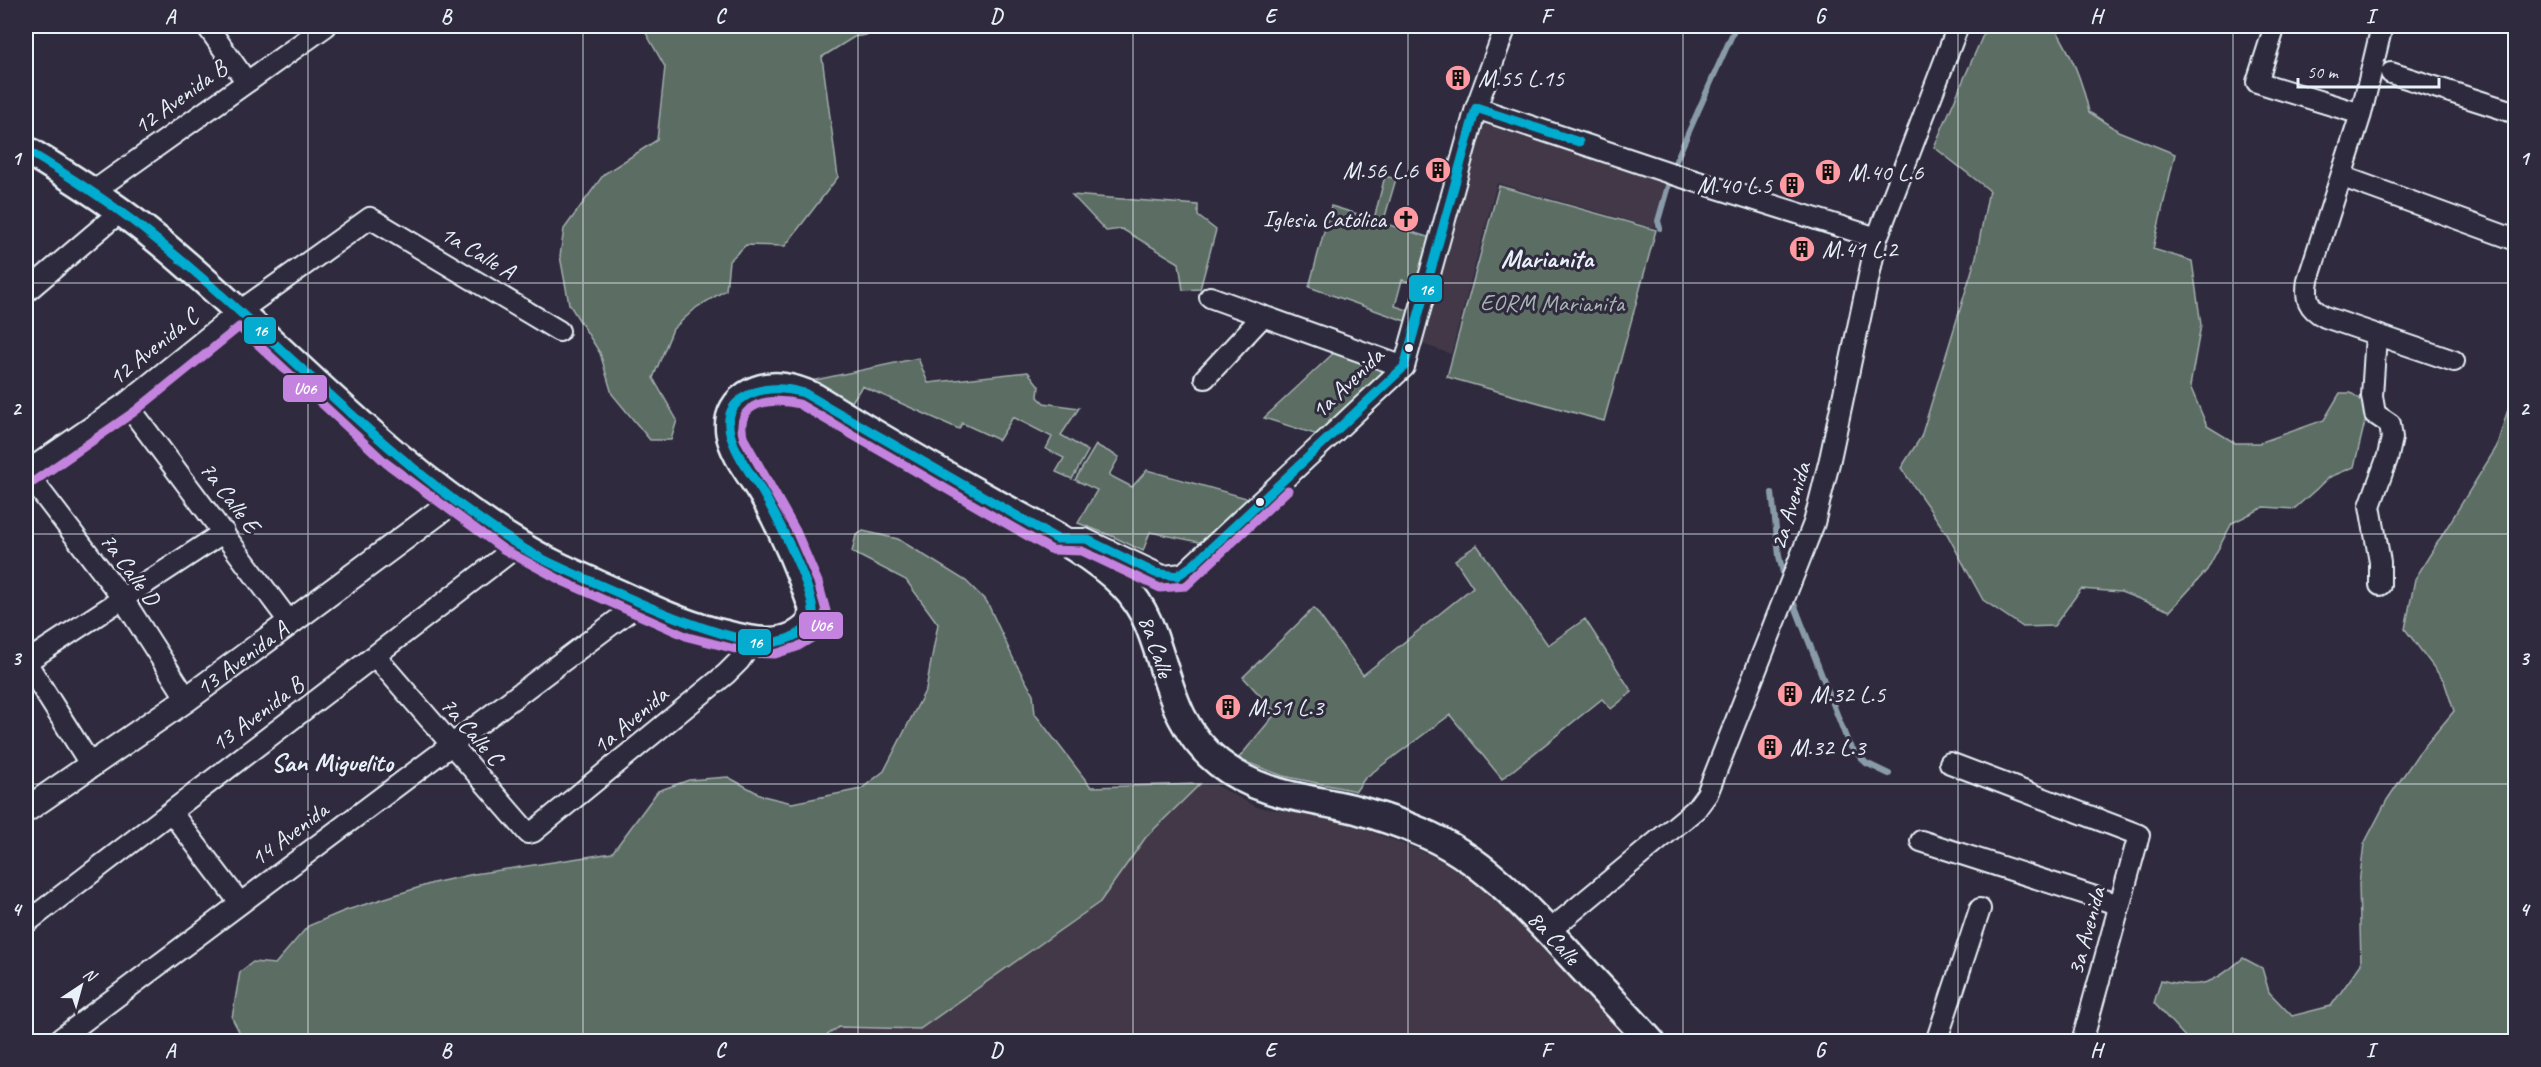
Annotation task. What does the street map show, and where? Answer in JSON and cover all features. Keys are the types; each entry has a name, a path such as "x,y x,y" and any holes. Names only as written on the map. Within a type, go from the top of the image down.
{"main road":[{"name":"8a Calle","path":"26,150 94,191 121,211 240,311 387,448 455,500 519,545 692,626 753,641 773,642 798,633 809,626 814,613 777,522 730,436 730,421 739,400 754,391 783,387 814,397 1102,567 1134,599 1147,622 1176,708 1194,737 1221,765 1264,790 1358,810 1403,825 1439,841 1479,866 1549,931 1651,1041"}],"street":[{"path":"207,26 246,81"},
{"name":"12 Avenida B","path":"94,191 326,26"},
{"name":"1a Avenida","path":"1057,539 1085,539 1163,576 1183,574 1404,367 1476,108 1506,26"},
{"name":"2a Avenida","path":"1549,931 1700,805 1712,783 1791,587 1814,523 1830,459 1877,238 1958,26"},
{"path":"2275,26 2257,82 2361,114"},
{"path":"2382,26 2343,177 2308,280 2308,303 2313,310 2325,317 2454,361"},
{"path":"2391,73 2516,112"},
{"path":"1476,108 1877,238"},
{"path":"2343,177 2516,240"},
{"path":"26,292 121,211"},
{"name":"12 Avenida C","path":"26,472 126,403 240,311 370,218"},
{"name":"1a Calle A","path":"370,218 559,331"},
{"path":"1210,297 1404,367"},
{"path":"1205,378 1263,316"},
{"path":"2376,335 2372,396 2375,414 2390,424 2392,438 2370,506 2380,562 2380,585"},
{"name":"7a Calle E","path":"126,403 291,624"},
{"name":"7a Calle D","path":"26,472 123,600 186,699"},
{"name":"13 Avenida A","path":"26,810 92,766 291,624 455,500"},
{"path":"92,766 26,662 224,532"},
{"name":"13 Avenida B","path":"26,923 519,545"},
{"name":"14 Avenida","path":"56,1041 640,603"},
{"name":"1a Avenida","path":"533,832 726,674 739,661 753,641"},
{"name":"7a Calle C","path":"375,656 524,830 533,832"},
{"name":"3a Avenida","path":"1950,763 2139,835 2082,1041"},
{"path":"171,812 240,903"},
{"path":"1921,841 2120,905"},
{"path":"1936,1041 1980,909"}],"shaded area":[{"name":"EORM Marianita","path":"1476,120 1666,182 1654,228 1497,183 1451,354 1416,342"},
{"path":"1200,784 1216,785 1257,807 1341,820 1432,855 1469,877 1523,923 1634,1042 818,1042 839,1027 920,1029 1100,902 1146,837"}],"green space":[{"path":"642,26 898,26 895,30 854,37 822,57 838,177 785,246 746,245 729,261 726,290 697,307 673,329 653,378 677,420 671,440 650,440 612,394 600,353 569,304 560,256 564,229 604,174 657,140 665,67"},
{"path":"1987,26 2054,26 2075,67 2089,112 2118,131 2175,154 2153,249 2192,261 2201,325 2190,386 2207,426 2235,443 2259,443 2324,420 2340,393 2351,393 2369,405 2354,467 2330,477 2294,509 2264,507 2232,523 2207,570 2170,611 2121,592 2081,589 2054,626 2023,627 1983,600 1947,534 1901,468 1921,437 1976,257 1989,190 1934,147"},
{"path":"1385,176 1396,179 1383,223 1434,239 1422,285 1402,280 1395,306 1414,312 1411,323 1309,287 1331,206 1374,219"},
{"name":"EORM Marianita","path":"1499,186 1656,230 1604,421 1447,377"},
{"path":"1072,195 1198,205 1198,216 1216,230 1200,289 1183,290 1179,263 1122,229 1106,231"},
{"path":"1340,347 1398,369 1324,437 1264,418"},
{"path":"918,358 928,383 1028,372 1039,386 1038,397 1044,403 1079,408 1061,435 1088,451 1072,479 1056,472 1064,458 1046,449 1052,437 1013,417 999,440 962,423 959,429 862,386 850,405 806,382"},
{"path":"2515,387 2515,1041 2194,1042 2186,1038 2154,1003 2161,980 2186,984 2205,983 2223,974 2243,958 2262,968 2269,992 2292,1016 2331,1006 2361,964 2359,884 2364,844 2387,800 2418,754 2454,711 2444,681 2405,629 2415,579 2496,448"},
{"path":"1096,445 1119,457 1109,475 1132,487 1147,470 1250,499 1204,543 1150,532 1143,551 1078,523 1097,490 1075,480"},
{"path":"863,531 898,539 966,581 987,602 1033,694 1035,714 1091,787 1200,784 1146,837 1100,902 920,1029 839,1027 817,1042 244,1041 232,1018 240,972 253,962 275,964 308,926 344,911 433,883 474,874 612,853 658,791 689,780 728,777 763,796 792,803 861,789 884,771 926,689 938,624 906,580 852,552 856,535"},
{"path":"1477,545 1548,645 1585,619 1632,692 1611,709 1602,699 1502,779 1450,715 1365,778 1356,791 1283,776 1238,759 1276,713 1243,677 1314,608 1363,675 1473,587 1455,560"}],"waterway":[{"path":"1660,228 1658,221 1674,165 1736,26"},
{"path":"1772,493 1779,556 1785,581"},
{"path":"1791,596 1849,745 1866,763 1889,774"}],"transit line":[{"name":"16","path":"26,150 85,187 142,228 235,307 370,431 416,470 465,508 527,551 668,615 720,633 755,642 771,643 803,631 811,621 812,604 802,572 769,503 733,443 729,429 730,416 735,404 748,395 762,390 776,389 804,393 1057,539 1086,539 1155,573 1177,576 1193,565 1404,367 1476,108 1579,142"},
{"name":"U06","path":"33,482 134,412 239,327 386,463 503,549 564,582 688,637 751,653 775,654 797,647 817,635 826,611 818,582 796,531 744,439 742,426 744,417 749,409 757,405 778,401 799,404 1052,550 1082,551 1160,588 1186,586 1288,490"}],"place":[{"name":"M.55 L.15","path":"1458,78"},
{"name":"M.56 L.6","path":"1438,170"},
{"name":"M.40 L.6","path":"1828,172"},
{"name":"M.40 L.5","path":"1792,185"},
{"name":"Iglesia Católica","path":"1406,219"},
{"name":"M.41 L.2","path":"1802,249"},
{"name":"M.32 L.5","path":"1790,694"},
{"name":"M.51 L.3","path":"1228,707"},
{"name":"M.32 L.3","path":"1770,747"}],"district":[{"name":"Marianita","path":"1547,258"},
{"name":"San Miguelito","path":"332,762"}]}
